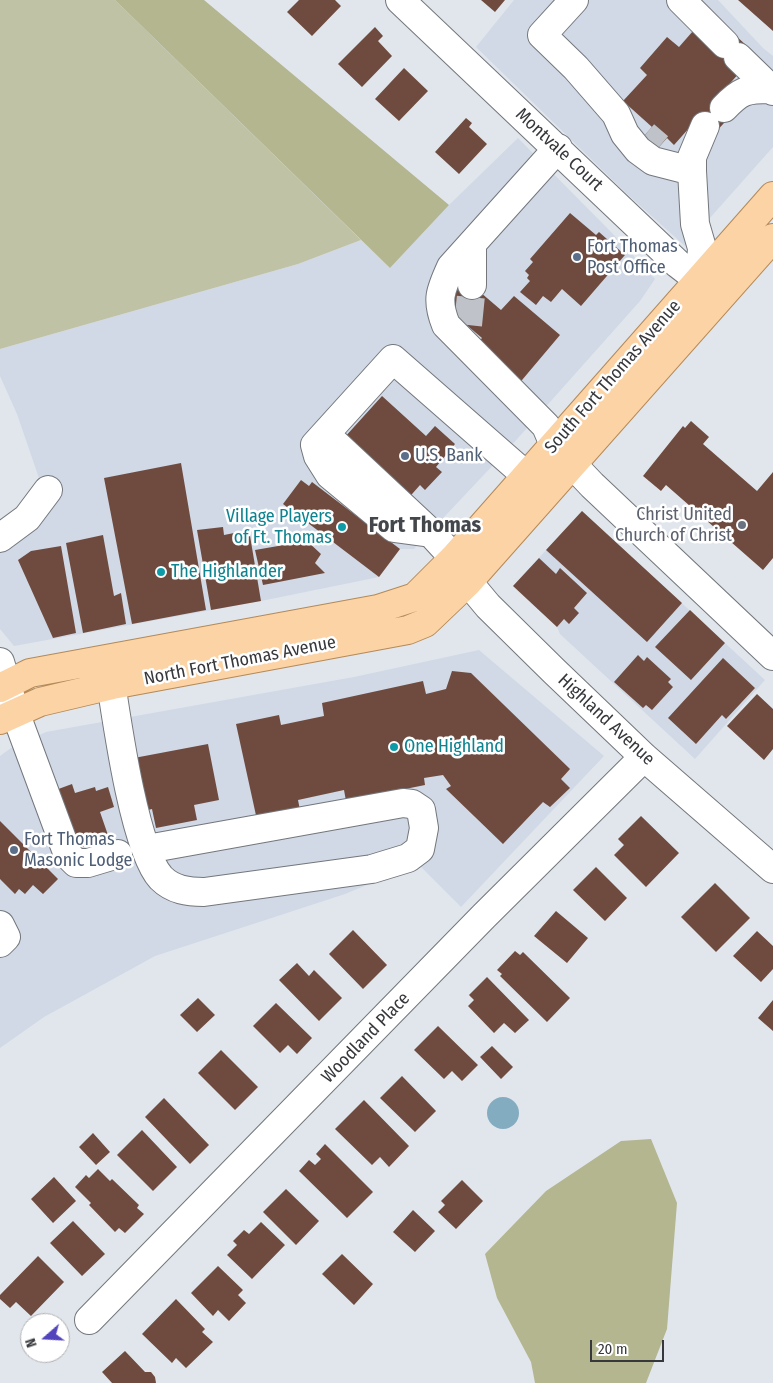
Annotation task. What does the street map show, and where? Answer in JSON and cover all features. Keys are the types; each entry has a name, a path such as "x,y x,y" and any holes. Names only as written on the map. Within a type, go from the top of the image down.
{"main road":[{"name":"South Fort Thomas Avenue","path":"454,558 536,485 573,464 710,288 746,228 773,196"},
{"name":"South Fort Thomas Avenue","path":"468,582 536,485 554,445 710,288 770,247"},
{"name":"North Fort Thomas Avenue","path":"3,677 378,609 415,596 454,558"},
{"name":"North Fort Thomas Avenue","path":"7,716 40,702 112,685 408,630 425,623 468,582"}],"street":[{"name":"Montvale Court","path":"400,0 678,264 710,288"},
{"path":"574,0 542,35 576,68 616,114 652,141 684,169 710,288"},
{"path":"681,0 771,90"},
{"path":"684,169 715,117 737,94 751,89 771,90"},
{"path":"616,114 625,134 638,150 654,161 684,169"},
{"path":"558,148 451,267 441,289 439,308 446,326 467,335 546,426 554,445 592,485 773,656"},
{"path":"746,228 770,247"},
{"path":"472,244 472,285"},
{"name":"Highland Avenue","path":"536,485 393,359 315,445 318,456 330,475 394,528 431,533 454,558 468,582 495,613 644,757 773,869"},
{"path":"0,538 27,518 48,490"},
{"path":"107,659 125,762 147,849 154,867 162,879 174,888 188,892 204,892 372,869 408,858 420,849 424,828 421,810 412,804 403,803 147,849"},
{"path":"3,677 7,716 68,855 76,863 88,863 118,854"},
{"name":"Woodland Place","path":"89,1320 484,916 644,757"},
{"path":"0,925 6,936 0,944"}],"shaded area":[{"path":"514,0 718,0 763,48 773,56 773,147 685,246 626,193 476,47"},
{"path":"518,138 655,279 640,301 510,447 414,549 400,549 379,577 261,601 14,646 0,629 0,521 11,514 41,484 17,414 0,376 0,349 298,264 361,240 390,268 449,205"},
{"path":"582,511 765,680 695,759 560,634 557,627 513,586"},
{"path":"479,650 604,756 461,907 418,864 345,894 155,956 44,1017 0,1048 0,756 11,748 46,732 354,677"}],"green space":[{"path":"0,0 115,0 361,240 298,264 0,349"},
{"path":"115,0 204,0 449,205 390,268"},
{"path":"651,1139 677,1203 667,1329 646,1383 535,1383 531,1362 497,1298 485,1254 546,1191 621,1141"}],"water":[{"path":"503,1097 515,1101 519,1113 515,1125 503,1129 491,1125 487,1113 491,1101"}],"building":[{"path":"299,0 335,0 341,6 312,36 287,12"},
{"path":"481,0 505,0 495,12"},
{"path":"738,0 773,0 773,31"},
{"path":"375,27 383,36 378,41 392,56 362,87 338,64"},
{"path":"693,31 734,34 747,46 732,64 741,71 716,99 732,114 715,133 698,118 674,145 667,138 651,156 637,144 652,127 623,101 647,75 640,68 667,37 679,47"},
{"path":"404,68 428,91 399,121 375,99"},
{"path":"466,118 472,123 469,127 487,144 459,174 435,152"},
{"name":"Fort Thomas Post Office","path":"570,213 596,235 599,232 625,255 581,306 562,289 551,302 543,296 536,305 520,292 530,281 527,278 529,275 525,271 533,262 530,259"},
{"path":"466,280 501,310 514,296 560,335 517,386 473,348 482,338 444,306"},
{"name":"U.S. Bank","path":"382,396 426,436 435,426 455,444 436,467 442,472 425,490 420,485 390,519 344,438"},
{"name":"Christ United Church of Christ","path":"691,421 709,437 703,444 757,491 773,472 773,558 763,570 666,485 661,491 643,476 683,426 685,428"},
{"name":"The Highlander","path":"181,463 206,610 132,624 104,478"},
{"name":"Village Players of Ft. Thomas","path":"301,480 309,486 312,482 400,549 379,577 283,504"},
{"path":"582,511 682,603 647,642 546,550"},
{"path":"223,527 224,535 249,530 261,601 211,610 197,530"},
{"path":"103,535 114,596 121,593 126,624 83,633 66,543"},
{"path":"307,541 321,554 315,563 325,573 263,585 255,550"},
{"path":"61,546 76,633 53,638 18,560 31,551"},
{"path":"539,558 556,574 560,568 587,593 574,608 579,613 569,624 564,619 557,627 513,586"},
{"path":"690,610 725,643 691,680 655,647"},
{"path":"638,655 644,661 647,657 671,679 668,682 673,687 652,710 646,705 643,708 614,682"},
{"path":"723,658 755,688 726,719 722,715 696,744 668,718"},
{"name":"One Highland","path":"452,671 471,673 570,769 561,779 570,788 550,807 543,802 503,844 446,789 451,786 443,775 424,778 425,785 346,801 344,790 298,800 300,810 257,820 236,724 279,715 281,725 324,716 322,703 423,681 426,694 446,689"},
{"path":"757,694 773,709 773,749 764,760 727,726"},
{"path":"208,744 219,800 194,805 197,820 156,828 152,809 144,811 134,758"},
{"path":"72,784 75,793 95,787 96,791 108,787 114,807 100,812 109,838 73,850 53,791"},
{"path":"641,816 679,853 646,887 614,855 624,845 618,839"},
{"name":"Fort Thomas Masonic Lodge","path":"0,821 58,879 43,894 33,885 25,894 19,889 15,894 0,879"},
{"path":"596,867 627,898 605,921 573,890"},
{"path":"715,883 750,918 716,952 681,917"},
{"path":"556,911 588,938 567,963 534,936"},
{"path":"353,930 387,965 363,989 329,954"},
{"path":"757,931 773,946 773,969 761,982 733,956"},
{"path":"515,951 520,955 523,952 570,998 547,1022 500,976 502,974 497,970"},
{"path":"297,963 309,976 314,970 342,998 319,1021 279,980"},
{"path":"487,977 529,1020 515,1033 504,1023 494,1033 468,1006 474,1000 469,995"},
{"path":"198,998 215,1015 197,1032 180,1015"},
{"path":"773,1000 773,1031 758,1018"},
{"path":"276,1003 312,1038 297,1054 288,1045 280,1053 253,1026"},
{"path":"438,1026 478,1065 462,1081 452,1071 444,1079 414,1050"},
{"path":"492,1046 513,1067 501,1079 480,1057"},
{"path":"221,1050 258,1087 235,1110 198,1073"},
{"path":"402,1076 436,1111 415,1132 380,1098"},
{"path":"164,1098 209,1145 190,1164 145,1117"},
{"path":"364,1100 409,1146 389,1167 380,1157 372,1165 335,1129"},
{"path":"142,1130 177,1167 153,1191 117,1155"},
{"path":"93,1133 110,1152 96,1165 79,1147"},
{"path":"325,1144 373,1192 347,1218 299,1171 309,1160 315,1165 321,1159 316,1154"},
{"path":"98,1169 110,1181 112,1179 139,1205 137,1208 144,1214 125,1233 119,1228 115,1232 75,1187 86,1175 89,1178"},
{"path":"54,1177 76,1201 53,1223 31,1199"},
{"path":"462,1180 483,1201 456,1229 438,1212 445,1205 441,1201"},
{"path":"286,1189 319,1221 296,1245 263,1212"},
{"path":"413,1210 435,1231 415,1252 393,1232"},
{"path":"73,1221 105,1254 82,1276 50,1243"},
{"path":"261,1222 285,1245 252,1279 227,1255 237,1245 233,1241 244,1230 249,1234"},
{"path":"342,1254 373,1284 354,1305 322,1274"},
{"path":"38,1256 64,1282 34,1313 28,1313 16,1302 10,1308 0,1299 0,1295"},
{"path":"218,1266 243,1290 238,1295 246,1303 229,1321 218,1310 213,1316 191,1293"},
{"path":"176,1299 205,1329 202,1332 213,1342 186,1368 176,1358 172,1363 142,1334"},
{"path":"125,1351 145,1372 151,1372 155,1377 156,1383 112,1383 102,1372"}],"tunnel":[{"path":"645,135 659,147"},
{"path":"468,325 472,285"}],"place":[{"name":"Fort Thomas Post Office","path":"577,257"},
{"name":"U.S. Bank","path":"405,456"},
{"name":"Christ United Church of Christ","path":"742,525"},
{"name":"Village Players of Ft. Thomas","path":"342,527"},
{"name":"The Highlander","path":"161,572"},
{"name":"One Highland","path":"394,747"},
{"name":"Fort Thomas Masonic Lodge","path":"14,850"}],"district":[{"name":"Fort Thomas","path":"425,526"}]}
